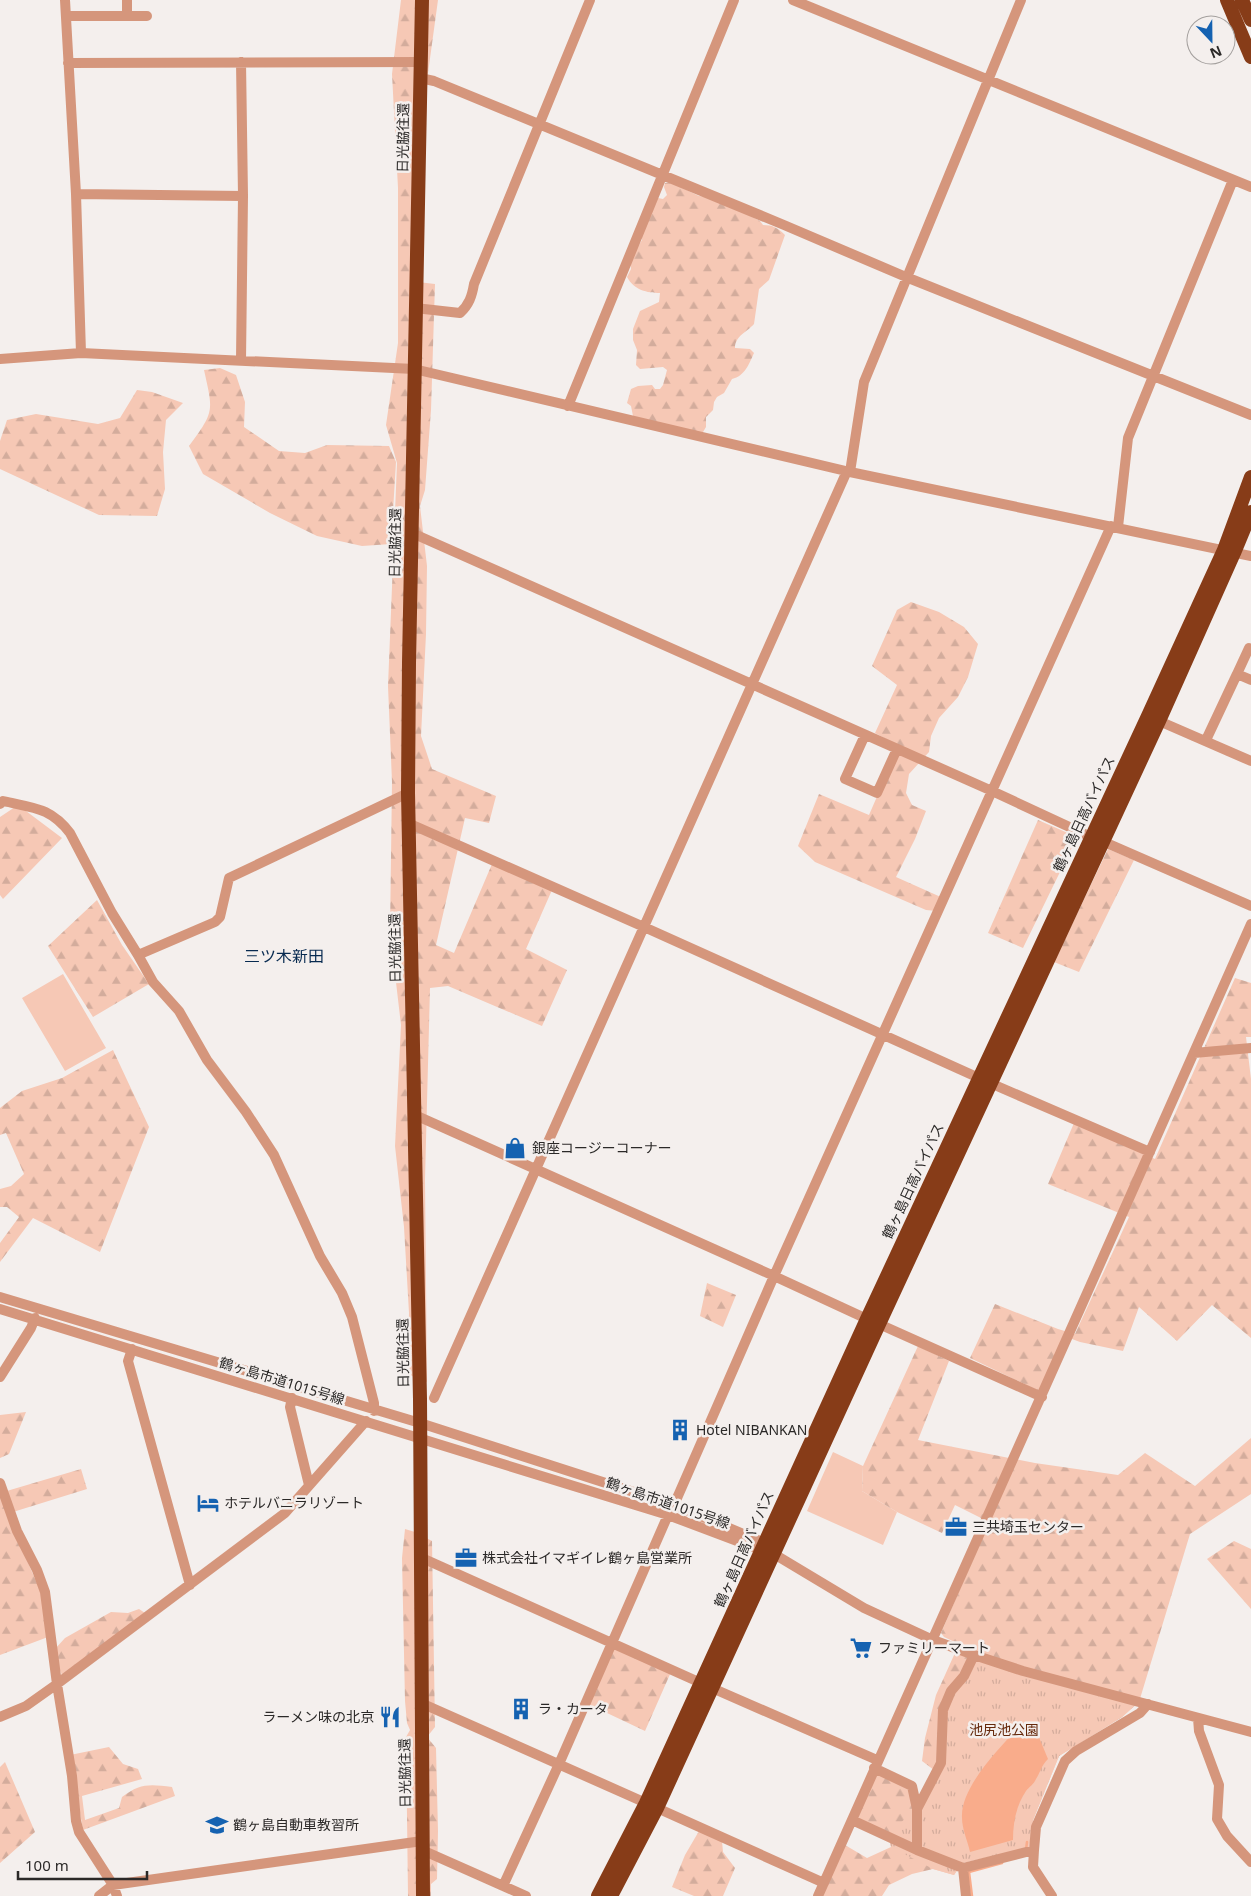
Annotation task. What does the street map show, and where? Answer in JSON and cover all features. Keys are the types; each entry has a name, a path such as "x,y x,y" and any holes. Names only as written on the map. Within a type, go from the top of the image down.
{"highway":[{"name":"日光脇往還","path":"422,0 415,308 408,824 422,1558 423,1896"},
{"path":"1227,0 1248,41 1251,57"},
{"path":"1242,0 1251,20"},
{"name":"鶴ヶ島日高バイパス","path":"1096,839 1159,721 1229,552 1251,477"},
{"name":"鶴ヶ島日高バイパス","path":"611,1896 767,1549 1096,839 1148,716 1229,552 1251,512"},
{"name":"鶴ヶ島日高バイパス","path":"598,1896 652,1806"}],"street":[{"path":"65,0 76,194 81,353"},
{"path":"127,0 127,16"},
{"path":"415,308 460,313 466,308 472,296 474,284 590,0"},
{"path":"568,406 734,0"},
{"path":"793,0 987,81 1251,187"},
{"path":"434,1398 848,471 864,382 1021,0"},
{"path":"66,16 147,16"},
{"path":"241,62 243,196 241,360"},
{"path":"68,63 421,62"},
{"path":"420,78 434,81 906,277 1251,415"},
{"path":"674,1505 774,1276 884,1035 992,791 1114,527 1128,438 1233,180"},
{"path":"76,194 243,196"},
{"path":"0,359 81,353 414,369 848,471 1251,556"},
{"path":"412,533 1096,839 1251,906"},
{"path":"1206,740 1248,648"},
{"path":"1237,674 1251,680"},
{"path":"1159,721 1251,761"},
{"path":"865,735 845,779 876,793 896,749"},
{"path":"138,955 215,922 220,917 228,878 408,793"},
{"path":"0,804 3,802 42,809 64,825 112,913 153,982 178,1012 207,1060 246,1112 274,1155 320,1256 342,1293 357,1336 374,1402 374,1410"},
{"path":"408,824 1150,1152"},
{"path":"818,1896 1042,1397 1251,924"},
{"path":"1194,1053 1251,1048"},
{"path":"415,1115 1042,1397"},
{"name":"鶴ヶ島市道1015号線","path":"0,1297 374,1410 420,1430 767,1549"},
{"name":"鶴ヶ島市道1015号線","path":"0,1309 366,1422 420,1430 674,1505 767,1549"},
{"path":"0,1377 31,1328 34,1318"},
{"path":"132,1349 128,1361 190,1585"},
{"path":"292,1398 290,1407 309,1485"},
{"path":"0,1717 26,1706 57,1684 285,1513 366,1422"},
{"path":"0,1483 17,1530 37,1570 45,1592 72,1776 76,1822 80,1832 113,1885 117,1896"},
{"path":"503,1886 559,1764 668,1515"},
{"path":"767,1549 864,1608 933,1640 1023,1671 1251,1732"},
{"path":"422,1558 707,1685 876,1764 912,1786 917,1808 917,1850"},
{"path":"917,1808 941,1763 943,1710 950,1691 964,1676 974,1655"},
{"path":"421,1703 824,1883"},
{"path":"1052,1896 1033,1867 1036,1827 1066,1761 1076,1751 1140,1713 1148,1704"},
{"path":"1198,1718 1198,1731 1219,1785 1218,1819 1227,1836 1251,1862"},
{"path":"852,1820 917,1850 963,1868 1034,1850"},
{"path":"99,1896 113,1885 422,1846 526,1896"},
{"path":"963,1868 966,1896"},
{"path":"956,1896 964,1884"}],"green space":[{"path":"401,0 438,0 428,73 424,85 427,97 418,282 435,284 431,410 425,490 420,506 427,566 421,736 432,769 496,796 489,823 465,818 436,945 454,953 492,864 552,890 526,949 567,970 542,1026 448,986 430,988 425,1179 427,1382 407,1374 409,1313 404,1227 395,1146 401,1025 390,931 392,782 388,686 397,463 386,425 398,343 398,188 392,74"},
{"path":"670,182 699,196 710,197 737,209 760,221 763,225 775,227 785,235 769,280 759,289 754,324 737,340 735,348 750,349 754,353 743,372 732,379 724,393 717,397 713,410 706,417 706,427 703,432 697,434 633,416 631,406 627,403 631,389 638,386 652,385 655,389 660,389 667,370 663,367 640,369 636,365 637,350 633,340 633,329 640,311 659,302 660,293 641,290 633,285 627,277 631,269 630,260 642,240 641,233 658,198 663,199 667,195 664,187 665,183"},
{"path":"220,368 236,375 245,402 244,427 279,451 305,453 327,445 389,446 396,462 391,544 362,546 317,536 270,513 203,474 189,446 204,425 210,410 204,370"},
{"path":"137,390 152,392 183,403 166,420 163,452 165,489 157,516 99,515 0,469 0,441 7,420 36,414 98,424 120,418"},
{"path":"911,602 939,612 964,627 978,644 968,677 958,697 939,718 931,736 929,752 909,774 906,793 912,805 926,811 915,839 896,877 943,898 937,911 926,910 815,862 798,846 819,794 869,815 899,746 875,733 897,685 872,666 897,610"},
{"path":"18,805 62,838 3,899 0,895 0,817"},
{"path":"1038,820 1077,837 1023,948 988,933"},
{"path":"1108,849 1134,860 1079,972 1054,962"},
{"path":"97,900 122,945 149,984 93,1017 48,946"},
{"path":"63,974 106,1048 65,1071 22,998"},
{"path":"1235,978 1251,983 1251,1037 1246,1037 1251,1079 1251,1338 1212,1305 1177,1341 1139,1307 1123,1351 1080,1342 1064,1336 1039,1391 970,1358 995,1304 1075,1334 1129,1217 1048,1184 1074,1123 1155,1159"},
{"path":"113,1050 149,1127 100,1252 33,1218 0,1262 0,1243 19,1217 7,1207 0,1207 0,1189 11,1186 24,1174 6,1133 0,1135 0,1108 22,1091 62,1078"},
{"path":"707,1283 736,1295 723,1327 700,1316"},
{"path":"918,1346 949,1361 918,1440 1035,1463 1118,1475 1145,1453 1195,1486 1251,1438 1251,1494 1190,1534 1139,1702 1122,1717 1059,1756 1033,1820 1029,1847 962,1863 954,1875 933,1869 912,1874 889,1885 882,1896 822,1896 845,1845 867,1858 891,1847 888,1833 857,1819 877,1774 927,1798 938,1773 922,1761 925,1738 936,1695 959,1644 944,1637 941,1633 989,1522 955,1505 942,1533 897,1512 862,1491 863,1466"},
{"path":"26,1412 9,1454 0,1458 0,1415"},
{"path":"833,1452 863,1466 862,1491 897,1512 883,1545 807,1511"},
{"path":"81,1469 87,1489 13,1512 20,1545 41,1592 48,1637 0,1655 0,1493"},
{"path":"405,1529 432,1541 435,1727 427,1737 436,1748 438,1831 437,1879 431,1884 431,1896 408,1896 406,1737 410,1730 407,1723 405,1701 402,1558"},
{"path":"1234,1541 1251,1549 1251,1609 1207,1559"},
{"path":"139,1609 145,1613 62,1675 56,1662 55,1649 65,1638 111,1612 128,1613"},
{"path":"614,1647 671,1672 645,1731 588,1704"},
{"name":"池尻池公園","path":"974,1655 1139,1702 1122,1717 1059,1756 1033,1820 1029,1847 962,1863 954,1875 933,1869 891,1847 888,1833 917,1809 941,1763 943,1710"},
{"path":"109,1747 123,1764 138,1769 142,1779 82,1796 85,1820 119,1808 122,1797 140,1787 151,1785 172,1787 175,1796 83,1830 70,1755"},
{"path":"5,1762 35,1832 0,1863 0,1767"},
{"path":"699,1831 722,1841 723,1852 735,1868 723,1896 694,1896 672,1887 685,1855"}],"shaded area":[{"path":"1021,1725 1030,1725 1038,1735 1048,1759 1026,1791 1017,1809 1013,1840 970,1852 962,1822 963,1806 968,1793 983,1768"}],"waterway":[{"path":"1026,1850 1027,1842"},
{"path":"972,1896 969,1872 1002,1863"}],"place":[{"name":"銀座コージーコーナー","path":"515,1148"},
{"name":"Hotel NIBANKAN","path":"680,1430"},
{"name":"ホテルバニラリゾート","path":"208,1503"},
{"name":"三共埼玉センター","path":"956,1527"},
{"name":"株式会社イマギイレ鶴ヶ島営業所","path":"466,1558"},
{"name":"ファミリーマート","path":"861,1648"},
{"name":"ラ・カータ","path":"521,1709"},
{"name":"ラーメン味の北京","path":"390,1717"},
{"name":"鶴ヶ島自動車教習所","path":"217,1825"}],"district":[{"name":"三ツ木新田","path":"284,956"}]}
